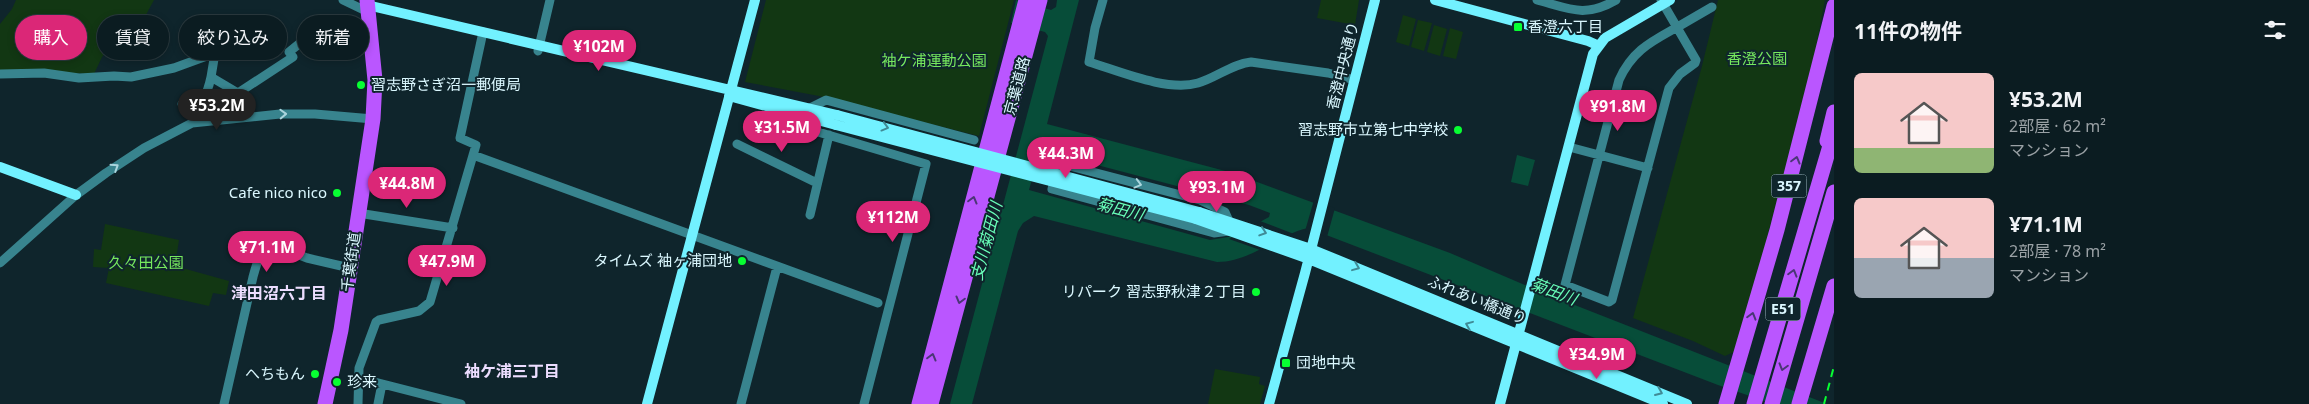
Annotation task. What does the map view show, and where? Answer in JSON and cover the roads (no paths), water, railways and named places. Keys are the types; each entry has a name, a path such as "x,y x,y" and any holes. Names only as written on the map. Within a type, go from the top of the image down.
{"highway":[{"name":"京葉道路","path":"919,404 1035,1"},
{"name":"千葉街道","path":"325,404 341,330 373,119 375,80 364,4"},
{"name":"357","path":"1727,402 1778,230 1834,6"},
{"name":"京葉道路","path":"931,404 1025,31"},
{"path":"1827,155 1826,142 1834,112"},
{"name":"E51","path":"1754,404 1834,132"},
{"name":"E51","path":"1772,404 1834,192"},
{"path":"1799,404 1834,286"}],"street":[{"path":"343,0 730,93 810,108 837,120 1197,215 1310,254"},
{"path":"539,48 550,0"},
{"path":"647,404 755,0"},
{"path":"1103,0 1095,28 1090,62 1177,86 1198,83 1242,63 1251,62 1328,73 1355,80"},
{"name":"香澄中央通り","path":"1269,404 1325,197 1375,0"},
{"path":"1435,0 1449,2 1598,45"},
{"path":"1537,0 1580,11 1589,11 1616,0"},
{"path":"1500,404 1514,343 1534,278 1592,54 1604,38 1665,1 1677,27 1696,60 1695,63 1676,78 1669,88 1612,300 1609,302 1565,285 1619,80 1624,67 1642,48 1677,27 1712,7"},
{"path":"358,404 359,368 376,322 419,311 427,306 476,145 460,138 482,34"},
{"path":"238,93 293,57 289,52 297,46"},
{"path":"0,74 44,73 79,78 114,76 131,78 174,68 196,60"},
{"path":"182,104 205,98 208,93 214,60"},
{"path":"211,78 238,93 246,117"},
{"path":"730,93 815,119 837,120"},
{"path":"810,108 826,100 974,140"},
{"path":"0,263 76,195 144,148 192,123 246,117 315,114 373,119"},
{"path":"815,119 818,132 926,164 864,404"},
{"path":"810,215 829,135"},
{"path":"737,144 817,184"},
{"path":"1569,147 1648,168"},
{"path":"473,154 878,303"},
{"path":"1058,163 1200,200 1225,212 1229,226 1214,233 1052,190 1058,163"},
{"path":"0,167 76,195"},
{"path":"358,213 452,228"},
{"path":"224,404 253,277 260,257 267,246 270,244 307,258 350,268"},
{"name":"ふれあい橋通り","path":"1310,254 1517,332 1687,404"},
{"name":"ふれあい橋通り","path":"1310,254 1514,343 1663,404"},
{"path":"741,404 777,267"},
{"path":"359,378 461,404"},
{"path":"378,404 382,384"}],"railway":[{"path":"1824,404 1834,366"}],"place":[{"name":"香澄六丁目","path":"1518,27"},
{"name":"習志野さぎ沼一郵便局","path":"361,85"},
{"name":"習志野市立第七中学校","path":"1458,130"},
{"name":"Cafe nico nico","path":"337,193"},
{"name":"タイムズ 袖ヶ浦団地","path":"742,261"},
{"name":"リパーク 習志野秋津２丁目","path":"1256,292"},
{"name":"団地中央","path":"1286,363"},
{"name":"へちもん","path":"315,374"},
{"name":"珍来","path":"337,382"}],"district":[{"name":"津田沼六丁目","path":"279,293"},
{"name":"袖ケ浦三丁目","path":"512,371"}],"park label":[{"name":"香澄公園","path":"1757,59"},
{"name":"袖ケ浦運動公園","path":"934,61"},
{"name":"久々田公園","path":"146,263"}],"water label":[{"name":"菊田川","path":"1120,209"},
{"name":"支川菊田川","path":"986,241"},
{"name":"菊田川","path":"1554,291"}]}
